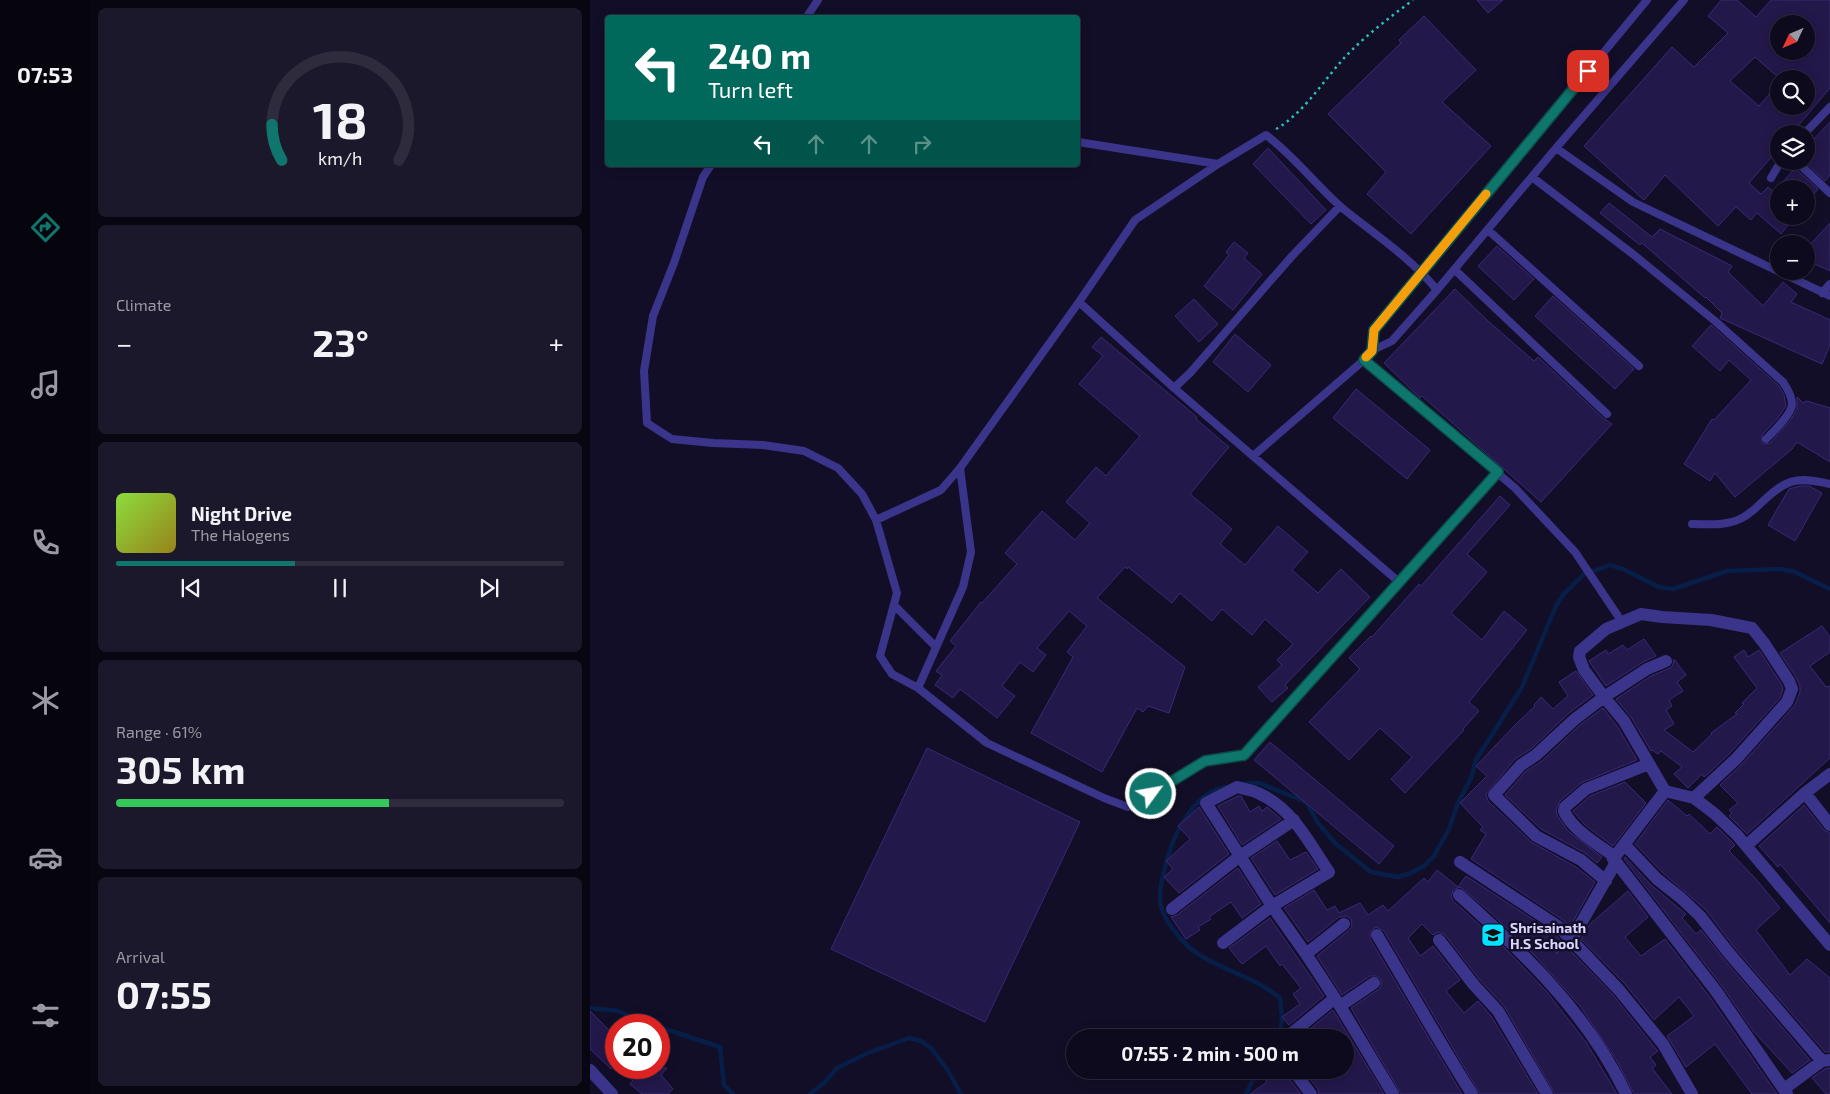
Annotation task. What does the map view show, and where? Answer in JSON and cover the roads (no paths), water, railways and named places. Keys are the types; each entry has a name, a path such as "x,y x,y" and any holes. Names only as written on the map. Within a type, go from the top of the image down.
{"street":[{"path":"1694,798 1738,758 1787,702 1792,689 1764,643 1752,628 1711,620 1662,618 1641,614 1618,618 1580,651 1579,657 1584,670 1624,721 1665,791 1694,798 1714,814 1747,845 1830,945"},
{"path":"1606,880 1581,860 1536,836 1494,795 1521,765 1536,755 1575,719 1604,697 1647,669 1666,661"},
{"path":"1624,844 1657,879 1700,916 1728,952 1826,1060 1786,1091 1716,991 1615,860 1566,816 1565,807 1586,789 1649,764"},
{"path":"1747,845 1805,793 1830,774"},
{"path":"1223,943 1272,906 1328,872 1294,820 1285,810 1260,794 1237,787 1206,803 1272,906 1337,1002 1393,1094"},
{"path":"1572,939 1624,844 1665,791"},
{"path":"1805,793 1830,825"},
{"path":"1172,909 1240,856 1294,820"},
{"path":"1460,862 1558,926 1572,939 1620,990 1663,1044 1692,1094"},
{"path":"1458,895 1514,944 1552,984 1613,1066 1626,1094"},
{"path":"1306,954 1344,924"},
{"path":"1377,935 1404,984 1413,995 1472,1094"},
{"path":"1439,940 1474,985 1498,1011 1547,1094"},
{"path":"1299,1029 1337,1002 1374,983"},
{"path":"590,1070 610,1093"},
{"path":"1300,1079 1311,1094"}],"lane":[{"path":"808,15 818,0"},
{"path":"1372,351 1374,330 1647,0"},
{"path":"1253,456 1372,351 1392,341 1455,270 1532,176 1684,0"},
{"path":"1813,125 1830,107"},
{"path":"876,520 941,490 960,468 1079,302 1135,220 1218,164 1266,135 1281,146 1340,206 1422,271 1437,290"},
{"path":"1080,142 1218,164"},
{"path":"1556,148 1634,202 1826,295 1830,284"},
{"path":"710,167 703,177 674,263 653,316 644,371 647,423 672,439 763,445 804,451 838,468 862,494 876,520 897,593 880,656 892,674 918,688 987,743 1104,798 1128,807 1205,761 1244,755 1498,472"},
{"path":"1771,178 1776,170"},
{"path":"1806,170 1830,193"},
{"path":"1532,176 1715,321 1783,382 1792,404 1790,411 1766,439"},
{"path":"1174,388 1190,373 1279,271 1340,206"},
{"path":"1488,230 1638,366"},
{"path":"1455,270 1607,414"},
{"path":"1079,302 1174,388 1399,582"},
{"path":"1364,360 1515,488 1575,552 1618,618"},
{"path":"918,688 962,587 971,552 960,468"},
{"path":"1692,524 1722,524 1736,521 1753,511 1778,487 1793,480 1830,484"},
{"path":"894,605 936,647"}],"waterway":[{"path":"1240,784 1259,783 1306,802 1318,823 1335,843 1371,872 1398,877 1411,873 1424,866 1434,856 1449,829 1458,803 1471,778 1476,760 1522,687 1556,606 1563,595 1583,575 1610,565 1623,569 1659,587 1673,589 1727,571 1780,569 1795,572 1830,589"},
{"path":"1225,787 1208,794 1200,800 1178,830 1163,877 1160,892 1161,906 1169,924 1196,953 1262,986 1280,998 1282,1016 1281,1029"},
{"path":"590,1008 618,1011 625,1014"},
{"path":"670,1031 720,1047 724,1085 733,1094"},
{"path":"810,1094 824,1083 837,1068 868,1053 909,1038 921,1041 931,1048 947,1069 961,1094"},
{"path":"1246,1094 1254,1079"}],"place":[{"name":"Shrisainath H.S School","path":"1493,935"}]}
